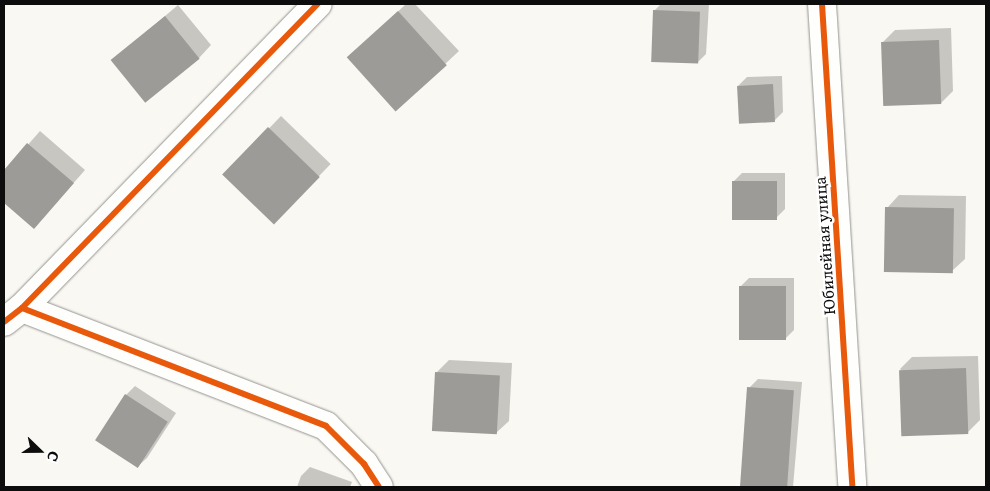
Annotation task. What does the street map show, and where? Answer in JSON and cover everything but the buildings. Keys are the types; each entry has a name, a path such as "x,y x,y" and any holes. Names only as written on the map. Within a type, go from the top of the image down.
{"street":[{"path":"318,4 13,315 326,426 364,464 379,487"},
{"name":"Юбилейная улица","path":"822,4 852,487"}],"cycle path":[{"path":"22,308 318,4"},
{"path":"822,4 852,487"},
{"path":"4,322 22,308 326,426 364,464 379,487"}]}
